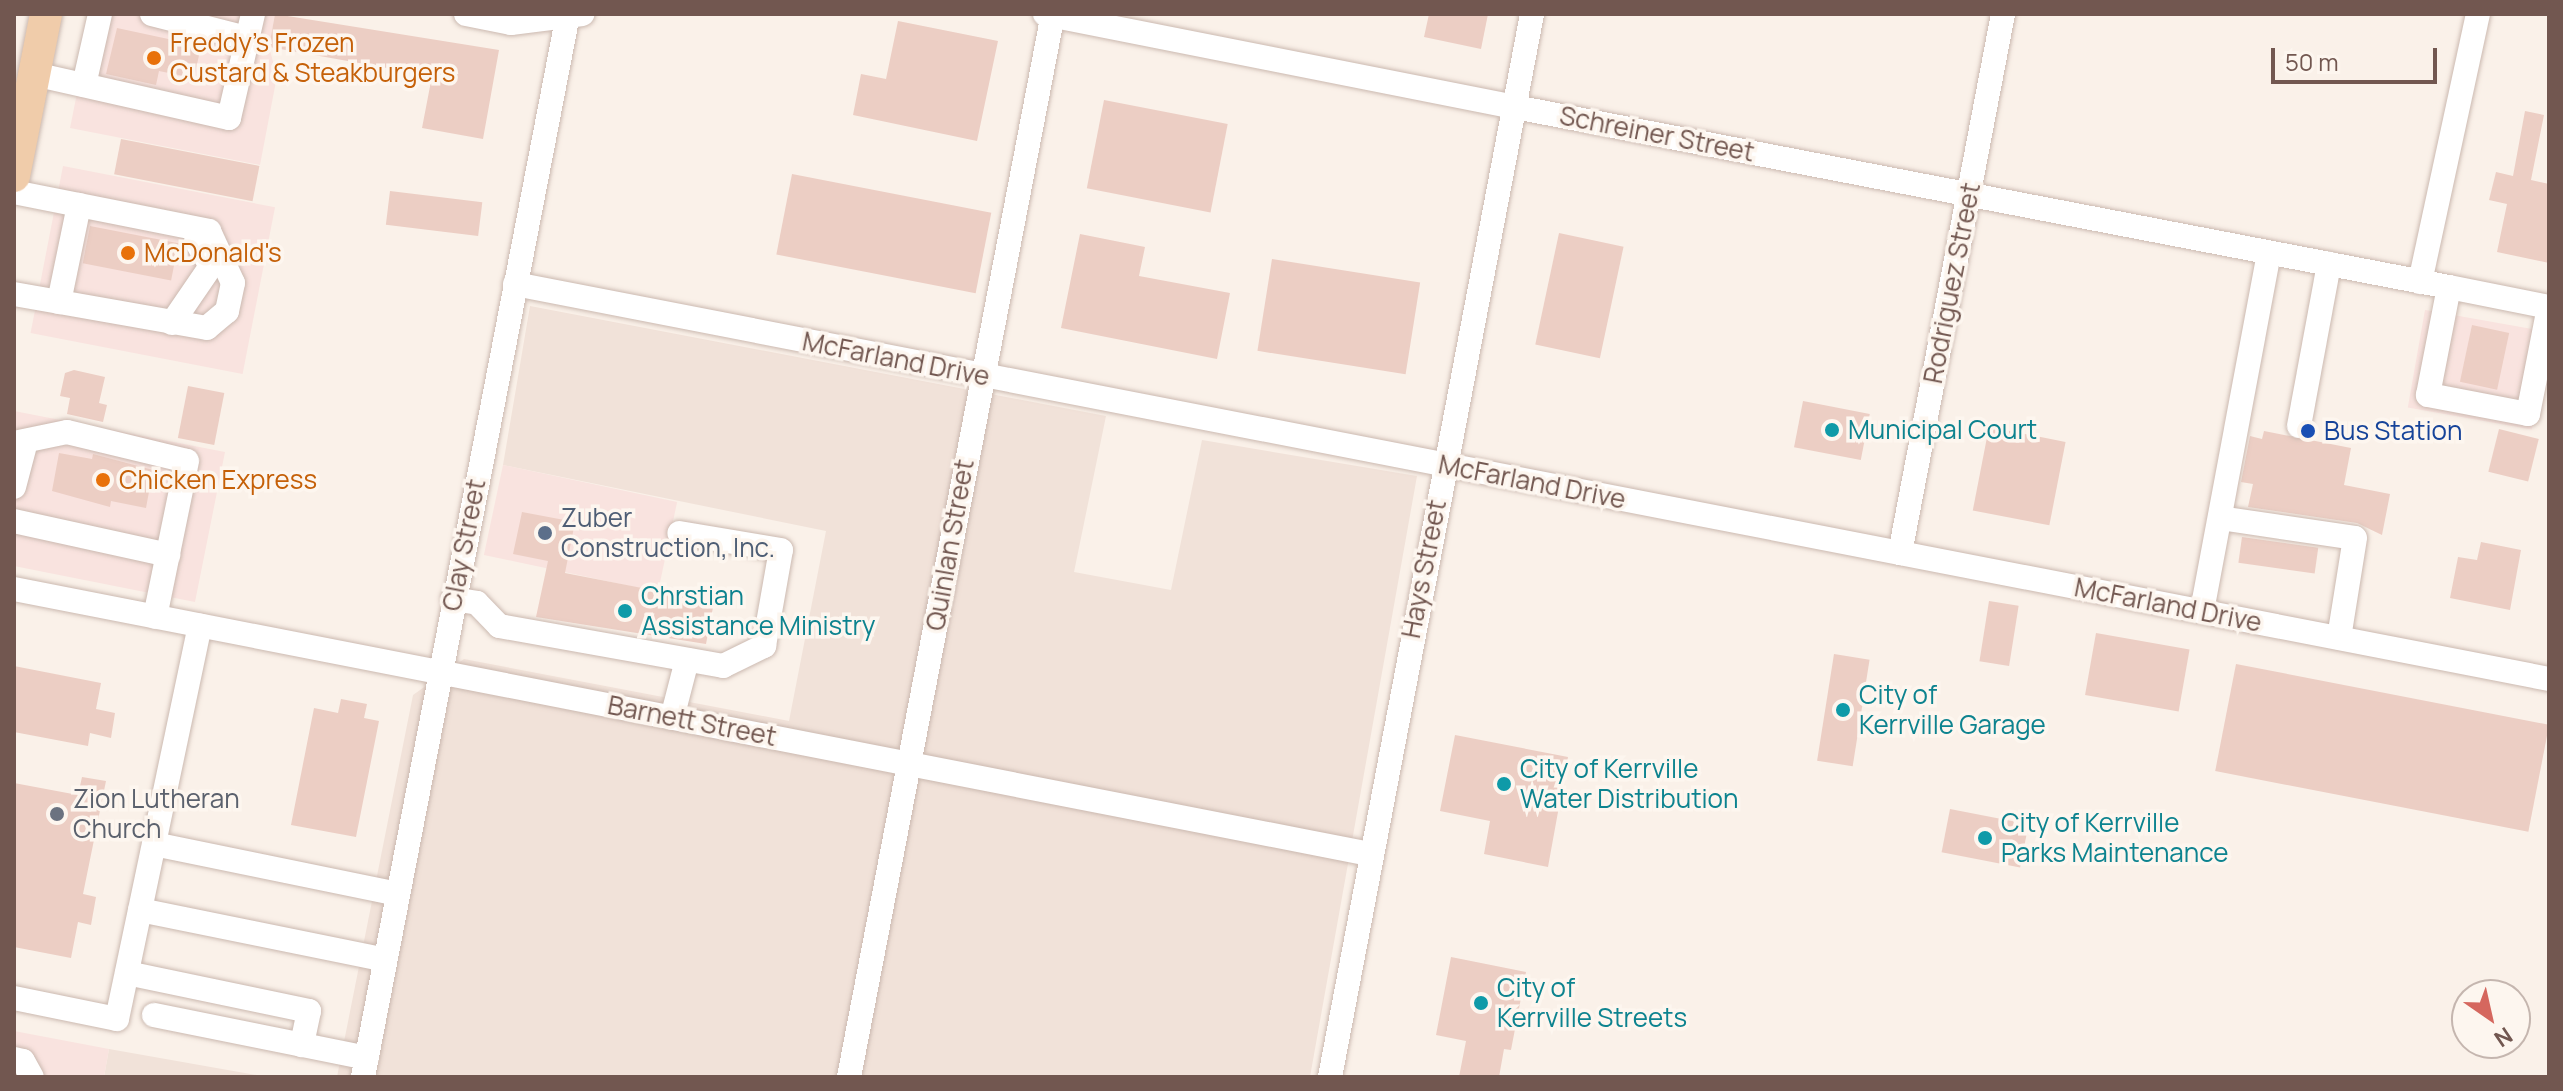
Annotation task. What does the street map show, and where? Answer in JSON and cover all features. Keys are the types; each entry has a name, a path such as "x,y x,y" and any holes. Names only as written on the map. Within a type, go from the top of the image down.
{"main road":[{"path":"14,176 46,14"}],"street":[{"path":"84,85 100,14"},
{"path":"34,74 229,118 250,26 152,14"},
{"path":"466,14 511,23 572,16"},
{"name":"Schreiner Street","path":"1050,14 2549,307"},
{"name":"Quinlan Street","path":"849,1077 911,764 1050,14"},
{"name":"Hays Street","path":"1330,1077 1532,14"},
{"name":"Rodriguez Street","path":"1900,553 2003,14"},
{"path":"2420,282 2478,14"},
{"name":"Clay Street","path":"365,1068 453,599 572,16"},
{"path":"14,192 78,212 196,241 222,293 202,317 174,320"},
{"path":"59,302 78,212"},
{"path":"14,294 207,328 227,311 233,283 209,231 78,212"},
{"path":"2202,611 2269,253"},
{"path":"2299,426 2329,264"},
{"name":"McFarland Drive","path":"515,284 2549,679"},
{"path":"2449,287 2428,395 2528,414 2549,307"},
{"path":"14,487 20,444 67,432 187,461 155,617"},
{"path":"2220,518 2355,538 2339,638"},
{"path":"14,521 168,555"},
{"path":"453,599 477,603 499,626 723,666 764,646 781,550 679,533"},
{"name":"Barnett Street","path":"14,589 1370,854"},
{"path":"14,998 117,1019 200,626"},
{"path":"672,718 687,660"},
{"path":"154,844 398,894"},
{"path":"140,910 385,960"},
{"path":"127,973 309,1011 302,1045"},
{"path":"154,1015 302,1045 365,1068"},
{"path":"14,1059 23,1061 32,1077"}],"shaded area":[{"path":"93,14 275,14 269,47 277,76 260,165 70,128"},
{"path":"63,166 275,207 243,374 31,333"},
{"path":"530,306 1106,416 1074,572 1171,590 1202,440 1417,476 1310,1077 337,1077 413,695 464,659 789,721 826,531 503,465"},
{"path":"2425,310 2549,332 2532,429 2408,407"},
{"path":"14,411 225,452 195,602 14,566"},
{"path":"503,465 677,502 658,592 484,555"},
{"path":"14,1031 109,1049 104,1077 14,1077"},
{"path":"109,1049 268,1077 104,1077"}],"building":[{"path":"275,14 499,50 483,139 422,128 432,76 269,47"},
{"path":"1429,14 1488,14 1481,49 1424,37"},
{"path":"898,21 998,41 977,141 853,115 861,74 886,79"},
{"name":"Freddy's Frozen Custard & Steakburgers","path":"117,28 201,46 194,78 159,71 156,85 106,74"},
{"path":"1104,100 1228,124 1211,212 1087,188"},
{"path":"2525,111 2544,115 2531,180 2549,184 2549,263 2497,252 2507,204 2489,200 2496,172 2513,176"},
{"path":"121,139 259,166 253,201 114,174"},
{"path":"792,174 991,213 976,293 776,254"},
{"path":"390,191 482,202 478,236 386,225"},
{"name":"McDonald's","path":"90,226 178,243 171,280 83,263"},
{"path":"1559,233 1624,247 1600,358 1535,345"},
{"path":"1080,234 1145,247 1139,276 1230,293 1217,359 1061,328"},
{"path":"1272,259 1420,282 1406,374 1257,351"},
{"path":"2472,325 2509,333 2497,390 2460,382"},
{"path":"74,370 105,377 99,403 107,405 103,422 67,414 70,398 60,396 65,373"},
{"path":"188,386 224,393 214,445 178,438"},
{"name":"Municipal Court","path":"1803,401 1870,414 1861,460 1794,447"},
{"path":"1989,427 2066,442 2049,525 1973,510"},
{"path":"2499,429 2539,439 2528,482 2488,472"},
{"path":"2264,431 2351,448 2344,485 2390,494 2382,535 2357,523 2248,507 2253,484 2241,482 2250,436 2262,439"},
{"name":"Chicken Express","path":"59,453 92,459 93,454 153,470 146,508 111,501 110,507 52,491"},
{"name":"Chrstian Assistance Ministry","path":"522,512 575,522 565,573 714,602 706,644 536,617 548,561 513,554"},
{"path":"2242,537 2318,548 2315,573 2238,563"},
{"path":"2481,542 2521,550 2510,610 2450,598 2458,557 2477,560"},
{"path":"1989,601 2019,606 2009,666 1979,661"},
{"path":"2096,633 2190,649 2179,712 2085,695"},
{"name":"City of Kerrville Garage","path":"1834,654 1870,660 1853,766 1817,761"},
{"path":"2236,664 2549,725 2528,832 2215,771"},
{"path":"14,666 101,683 96,709 115,713 111,738 90,733 88,746 14,732"},
{"path":"341,699 367,704 364,718 379,721 356,837 291,825 314,708 338,713"},
{"name":"City of Kerrville Water Distribution","path":"1455,735 1568,757 1548,867 1484,854 1490,821 1440,811"},
{"name":"Zion Lutheran Church","path":"82,777 106,781 83,894 96,897 91,925 78,922 71,958 14,947 14,783 78,795"},
{"name":"City of Kerrville Parks Maintenance","path":"1950,809 2029,824 2020,867 1942,852"},
{"name":"City of Kerrville Streets","path":"1451,957 1526,972 1511,1050 1504,1049 1499,1077 1459,1077 1466,1041 1436,1035"}],"place":[{"name":"Freddy's Frozen Custard & Steakburgers","path":"154,58"},
{"name":"McDonald's","path":"128,253"},
{"name":"Municipal Court","path":"1832,430"},
{"name":"Bus Station","path":"2308,431"},
{"name":"Chicken Express","path":"103,480"},
{"name":"Zuber Construction, Inc.","path":"545,533"},
{"name":"Chrstian Assistance Ministry","path":"625,611"},
{"name":"City of Kerrville Garage","path":"1843,710"},
{"name":"City of Kerrville Water Distribution","path":"1504,784"},
{"name":"Zion Lutheran Church","path":"57,814"},
{"name":"City of Kerrville Parks Maintenance","path":"1985,838"},
{"name":"City of Kerrville Streets","path":"1481,1003"}]}
